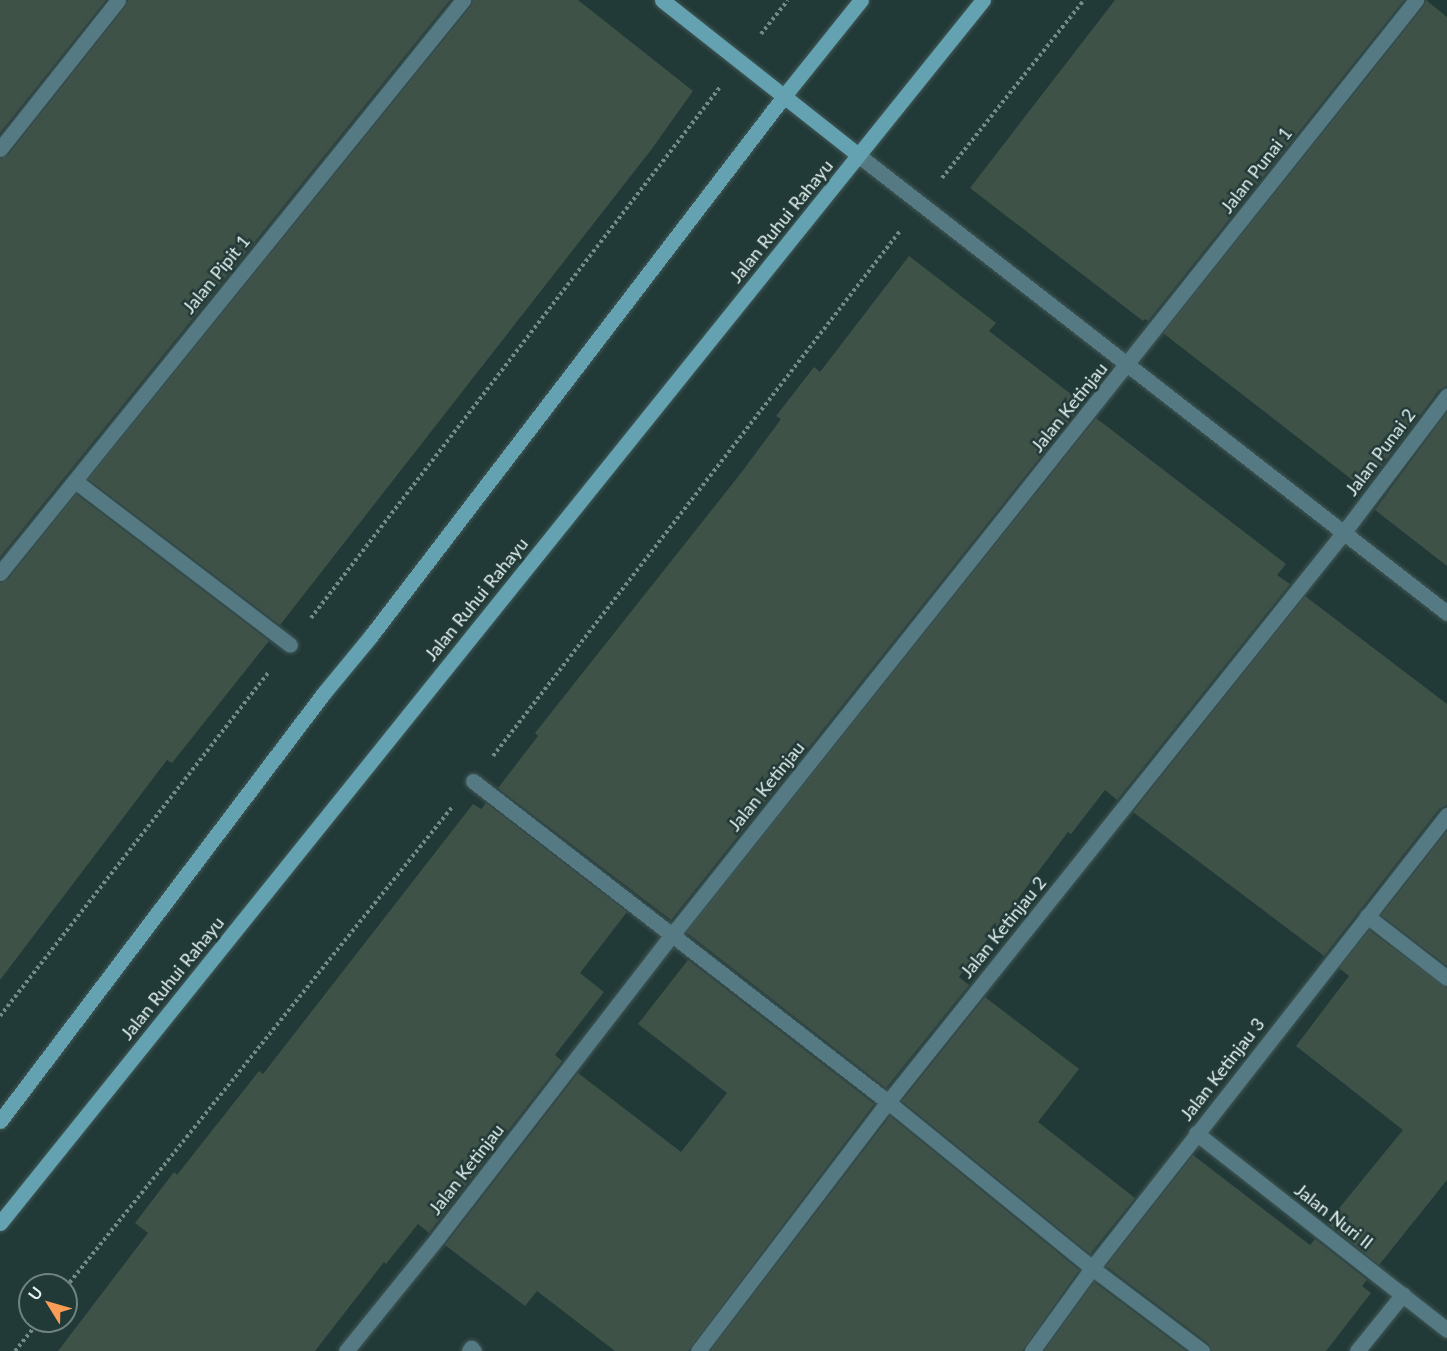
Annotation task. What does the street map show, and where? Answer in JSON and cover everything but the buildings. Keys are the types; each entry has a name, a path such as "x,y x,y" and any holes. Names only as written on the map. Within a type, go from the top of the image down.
{"main road":[{"name":"Jalan Ketinjau","path":"662,0 858,155"},
{"path":"0,1120 323,694 370,638 784,96 861,0"},
{"name":"Jalan Ruhui Rahayu","path":"0,1223 982,0"}],"street":[{"path":"0,149 118,0"},
{"name":"Jalan Pipit 1","path":"0,573 463,0"},
{"name":"Jalan Punai 1","path":"1128,364 1416,0"},
{"name":"Jalan Ketinjau","path":"858,155 1447,613"},
{"name":"Jalan Ketinjau","path":"346,1351 439,1236 672,936 1128,364"},
{"name":"Jalan Punai 2","path":"1344,532 1447,396"},
{"path":"75,481 290,645"},
{"name":"Jalan Ketinjau 2","path":"698,1351 888,1102 1344,532"},
{"path":"473,781 888,1102 1092,1268 1202,1351"},
{"name":"Jalan Ketinjau 3","path":"1032,1351 1092,1268 1196,1133 1447,815"},
{"path":"1367,916 1447,978"},
{"name":"Jalan Nuri II","path":"1196,1133 1447,1330"},
{"path":"1357,1351 1403,1294"},
{"path":"469,1351 471,1348 474,1351"}],"path":[{"path":"0,1016 788,0"},
{"path":"77,1273 473,781 921,204 1084,0"},
{"path":"15,1351 29,1333"}]}
